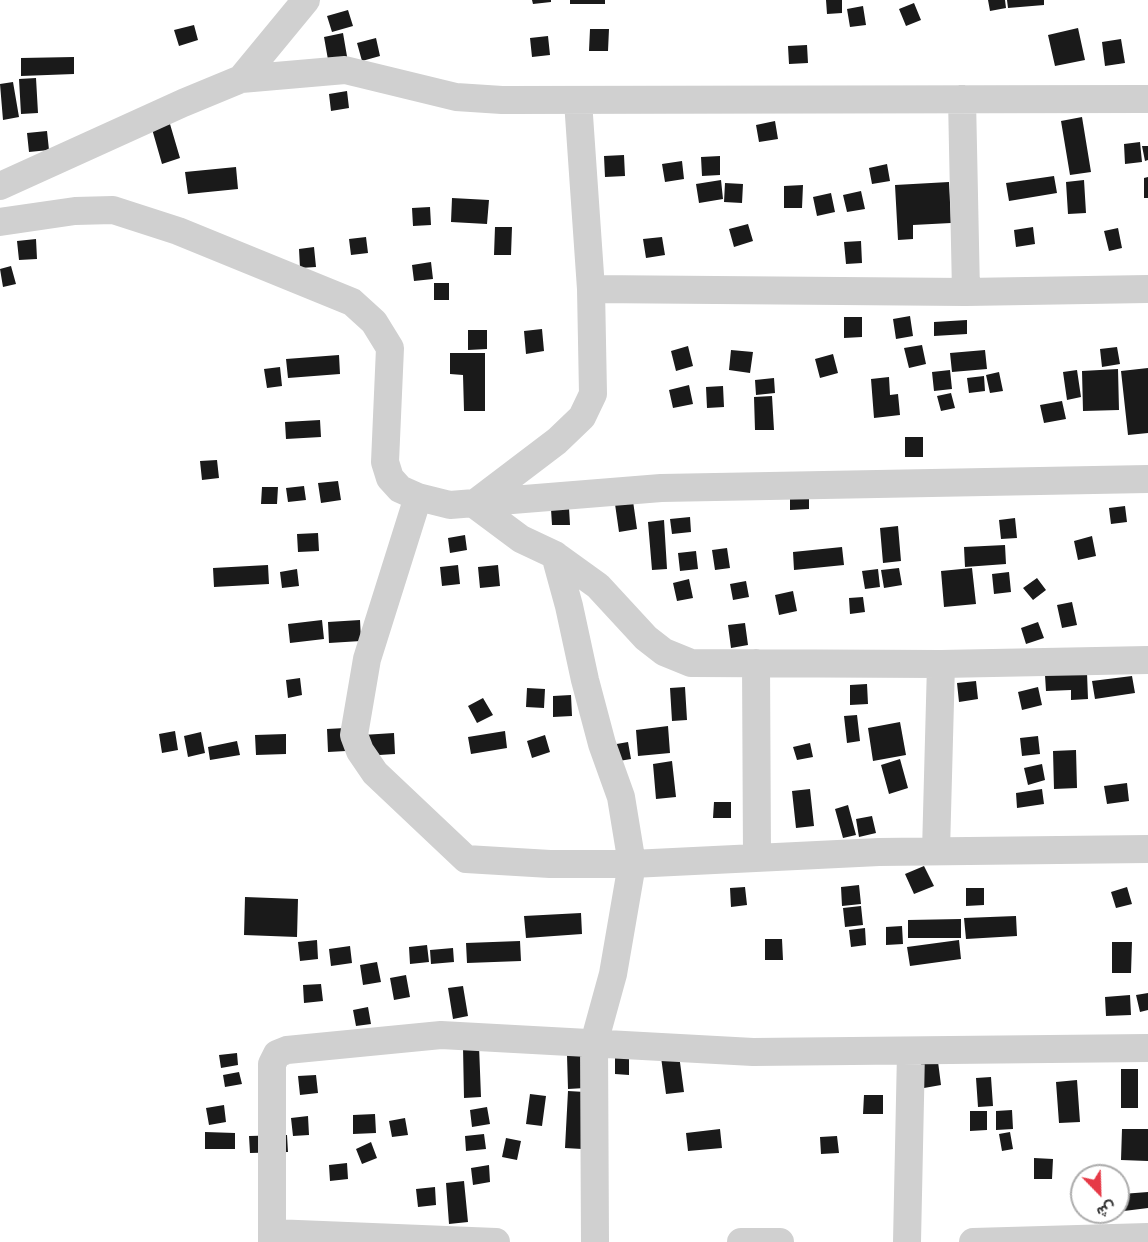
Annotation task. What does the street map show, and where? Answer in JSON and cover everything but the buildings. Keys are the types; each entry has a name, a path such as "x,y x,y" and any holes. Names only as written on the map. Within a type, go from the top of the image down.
{"street":[{"path":"241,79 306,0"},
{"path":"0,186 241,79 345,70 456,97 578,101 1148,99"},
{"path":"962,99 966,292"},
{"path":"474,504 557,441 582,417 593,394 591,289 578,101"},
{"path":"0,222 75,211 113,210 178,231 352,302 374,322 390,348 385,462 390,478 400,489 418,497 450,505 661,488 1148,479"},
{"path":"591,289 966,292 1148,289"},
{"path":"418,497 367,659 354,735 360,751 375,773 466,859 550,864 632,864 936,851 1148,849"},
{"path":"474,504 520,539 555,555 598,586 646,638 670,655 691,663 941,664 1148,660"},
{"path":"555,555 602,744 621,797 632,864 613,974 594,1043 595,1242"},
{"path":"756,663 757,857"},
{"path":"936,851 941,664"},
{"path":"496,1242 272,1238 271,1084 272,1064 276,1054 308,1046 441,1035 753,1052 1148,1048"},
{"path":"907,1242 911,1052"},
{"path":"973,1242 1148,1237"},
{"path":"741,1242 780,1242"}]}
